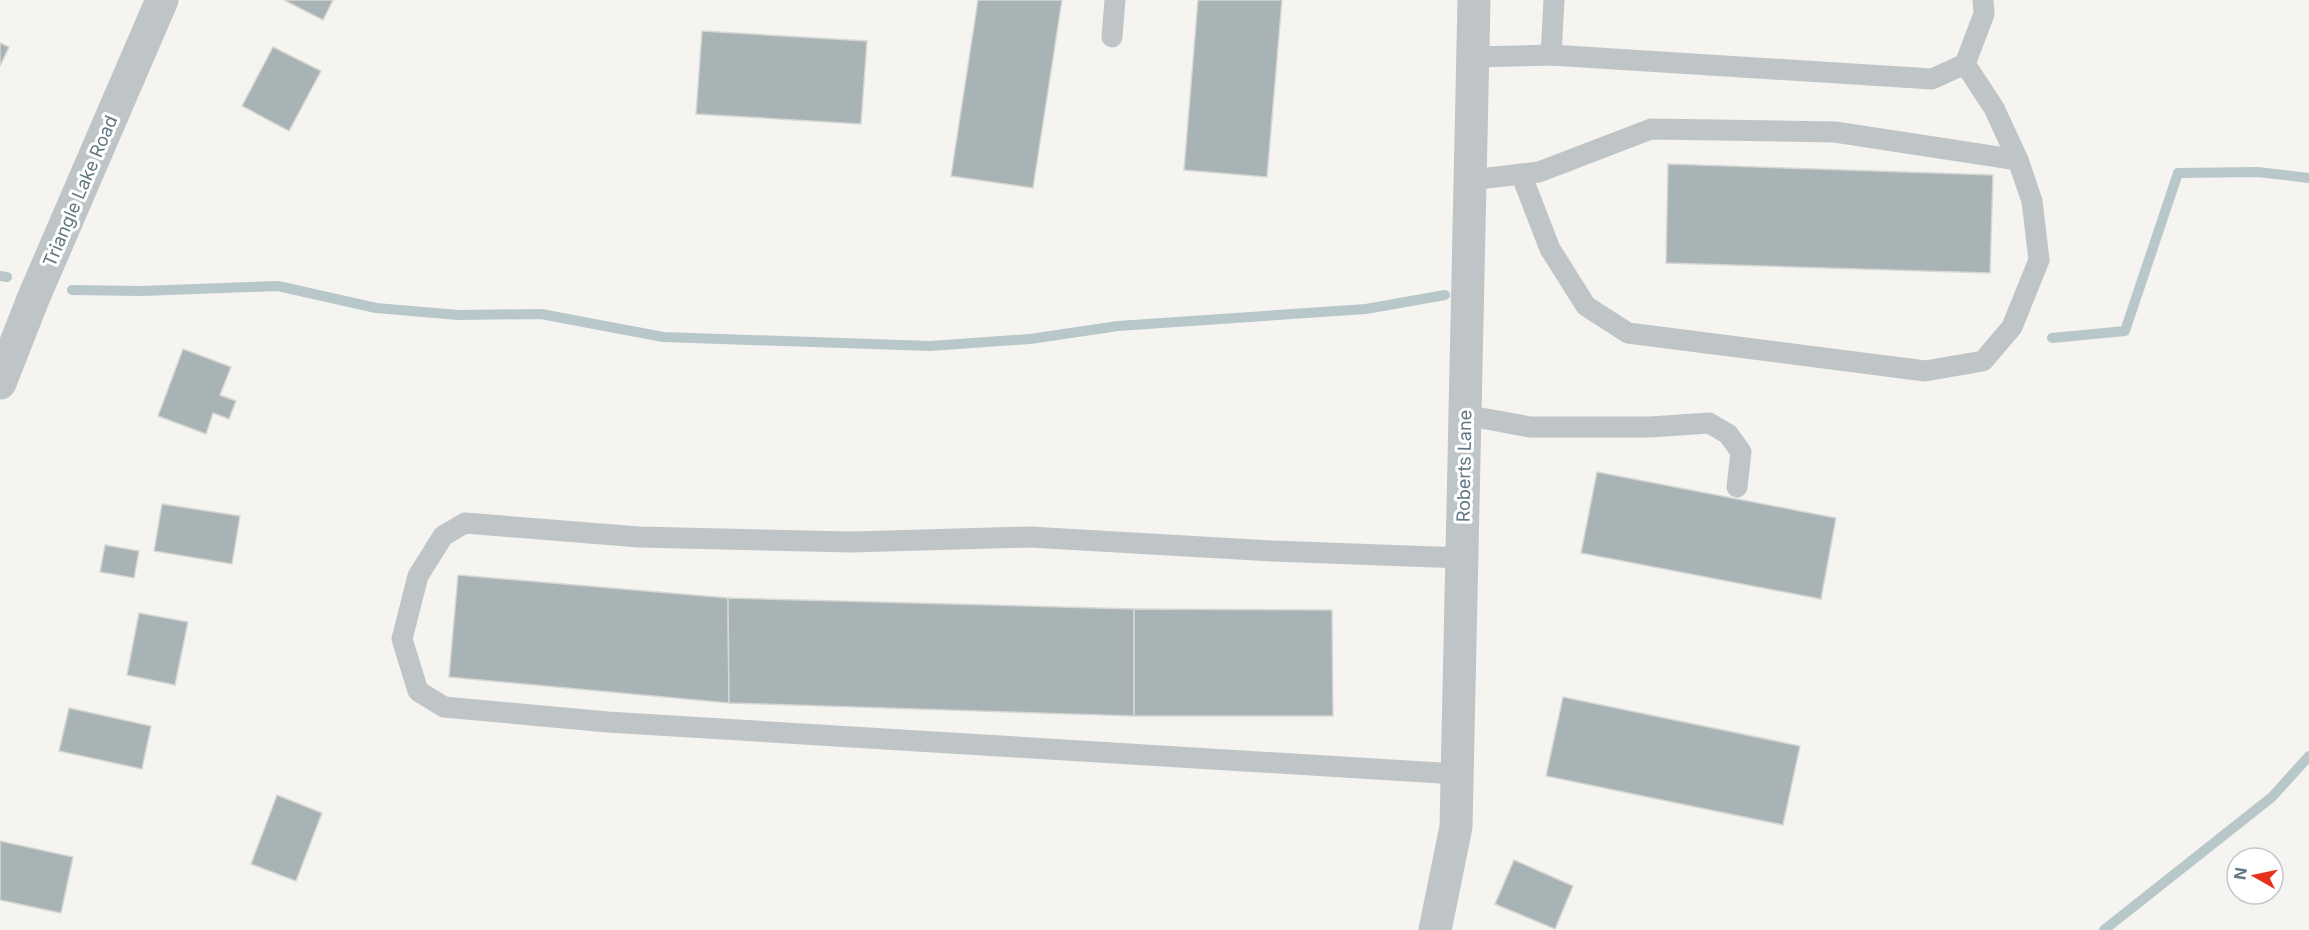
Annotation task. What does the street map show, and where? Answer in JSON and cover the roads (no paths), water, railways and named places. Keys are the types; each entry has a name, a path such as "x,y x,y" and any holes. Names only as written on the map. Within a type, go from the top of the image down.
{"street":[{"name":"Triangle Lake Road","path":"0,383 33,299 162,0"},
{"name":"Roberts Lane","path":"1435,930 1456,827 1474,0"}],"lane":[{"path":"1112,37 1115,0"},
{"path":"1551,55 1554,0"},
{"path":"1473,57 1551,55 1932,79 1965,64 1984,14 1983,0"},
{"path":"1521,174 1550,249 1587,306 1628,333 1925,370 1983,361 2013,327 2039,260 2032,201 2018,160 1994,108 1965,64"},
{"path":"1470,180 1539,172 1651,129 1835,132 2018,160"},
{"path":"1465,415 1530,427 1650,427 1709,423 1728,434 1741,452 1737,487"},
{"path":"1457,774 608,722 444,707 417,691 402,639 418,576 443,536 465,523 639,537 852,542 1030,537 1273,551 1462,558"}],"waterway":[{"path":"2052,338 2125,331 2178,173 2258,172 2309,178"},
{"path":"0,276 7,277"},
{"path":"72,290 141,291 278,286 376,308 458,315 541,314 663,337 930,346 1030,339 1118,326 1366,309 1445,295"},
{"path":"2104,930 2272,797 2309,756"}]}
